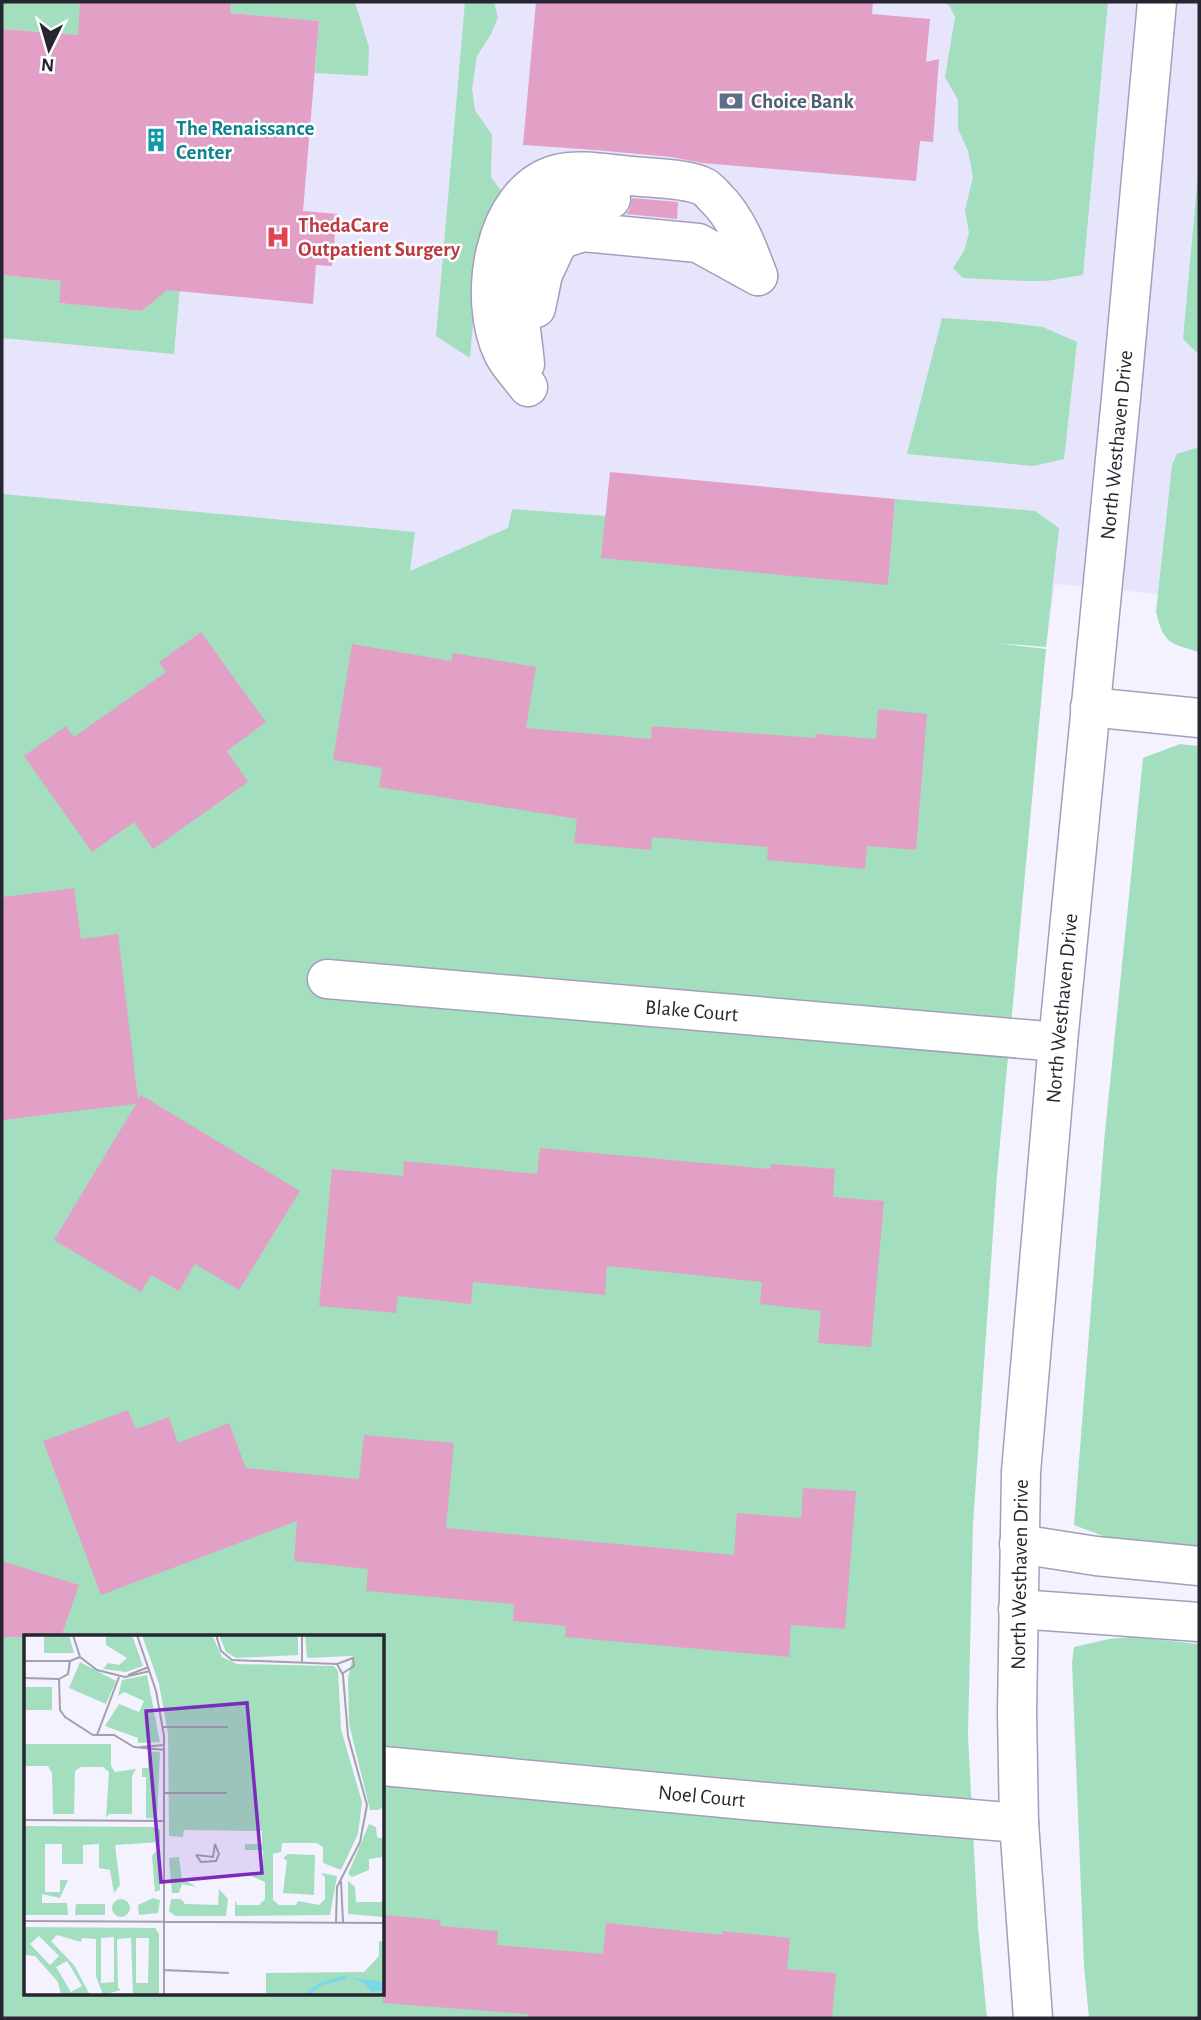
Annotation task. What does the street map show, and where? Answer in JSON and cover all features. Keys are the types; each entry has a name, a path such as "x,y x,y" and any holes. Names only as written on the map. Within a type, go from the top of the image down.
{"street":[{"name":"North Westhaven Drive","path":"1033,2018 1019,1823 1017,1713 1021,1472 1058,1042 1157,2"},
{"path":"588,173 679,181 705,187 722,204 745,239 758,276 698,243 583,232 559,240 543,274 533,322 528,387 503,352 491,313 491,271 503,228 511,211 537,183 558,174 588,173"},
{"path":"1090,707 1199,718"},
{"name":"Blake Court","path":"327,979 1058,1042"},
{"path":"1019,1544 1096,1556 1199,1566"},
{"path":"1018,1609 1199,1622"},
{"name":"Noel Court","path":"385,1766 1019,1823"}],"shaded area":[{"path":"2,2 1199,2 1199,598 1055,584 1046,647 2,547"}],"green space":[{"path":"2,2 81,2 78,35 2,29"},
{"path":"231,2 355,2 369,47 368,76 315,73 319,21 230,13"},
{"path":"465,2 494,2 498,18 477,56 472,89 475,110 492,135 491,177 504,195 479,253 470,358 436,336"},
{"path":"941,2 1108,2 1083,275 1046,281 963,278 953,268 964,251 969,233 965,210 973,177 968,151 958,129 958,100 945,77 955,17 949,5"},
{"path":"1199,164 1199,353 1183,339"},
{"path":"150,272 180,287 174,354 2,338 2,275 61,281 60,303 142,311 148,306"},
{"path":"942,318 1043,327 1077,342 1064,459 1033,466 907,454"},
{"path":"1199,447 1199,652 1169,641 1156,612 1172,465 1177,454"},
{"path":"2,494 415,532 410,571 508,528 512,509 606,516 888,584 895,499 1035,511 1059,528 1046,647 996,643 1046,649 997,1175 973,1524 968,1735 978,1927 987,2018 2,2018"},
{"path":"1180,744 1199,746 1199,1552 1127,1545 1074,1525 1104,1142 1143,758"},
{"path":"1133,1637 1199,1644 1199,2018 1089,2018 1084,1966 1072,1662 1074,1647"}],"building":[{"name":"The Renaissance Center","path":"80,2 231,2 230,13 319,21 303,211 337,214 332,266 316,265 313,304 167,290 142,311 59,303 61,281 2,275 2,29 78,35"},
{"name":"Choice Bank","path":"536,2 873,2 872,14 930,19 926,62 939,59 933,142 920,141 916,181 523,145"},
{"path":"632,198 678,202 677,219 626,214"},
{"path":"610,472 895,499 888,585 601,558"},
{"path":"201,632 266,722 227,751 248,782 153,849 134,822 92,852 24,756 66,726 74,737 166,672 159,662"},
{"path":"352,644 451,661 453,653 536,667 526,728 651,739 652,726 815,738 816,734 876,739 878,709 927,714 916,850 867,846 865,869 767,860 768,847 652,837 651,850 574,843 577,819 379,787 382,768 333,760"},
{"path":"74,888 81,939 118,934 138,1099 141,1095 300,1191 239,1290 195,1264 179,1291 151,1275 141,1292 54,1240 136,1104 2,1120 2,897"},
{"path":"540,1148 770,1169 771,1164 835,1169 833,1197 884,1201 871,1347 818,1343 821,1311 760,1304 762,1282 607,1266 605,1295 473,1282 471,1304 398,1296 396,1313 319,1306 332,1169 403,1176 404,1161 537,1174"},
{"path":"128,1410 136,1429 169,1417 178,1443 229,1423 246,1468 359,1479 364,1435 454,1443 446,1528 734,1555 737,1513 801,1518 803,1488 856,1491 845,1629 791,1625 789,1657 565,1637 566,1626 513,1621 514,1604 366,1591 368,1569 294,1561 297,1521 101,1595 43,1441"},
{"path":"2,1561 79,1585 62,1635 2,1637"},
{"path":"385,1915 440,1920 441,1926 498,1931 497,1945 603,1954 606,1923 722,1935 722,1931 790,1938 787,1969 836,1973 832,2018 528,2018 528,2014 383,2003"}],"place":[{"name":"Choice Bank","path":"731,101"},
{"name":"The Renaissance Center","path":"156,140"},
{"name":"ThedaCare Outpatient Surgery","path":"278,237"}]}
